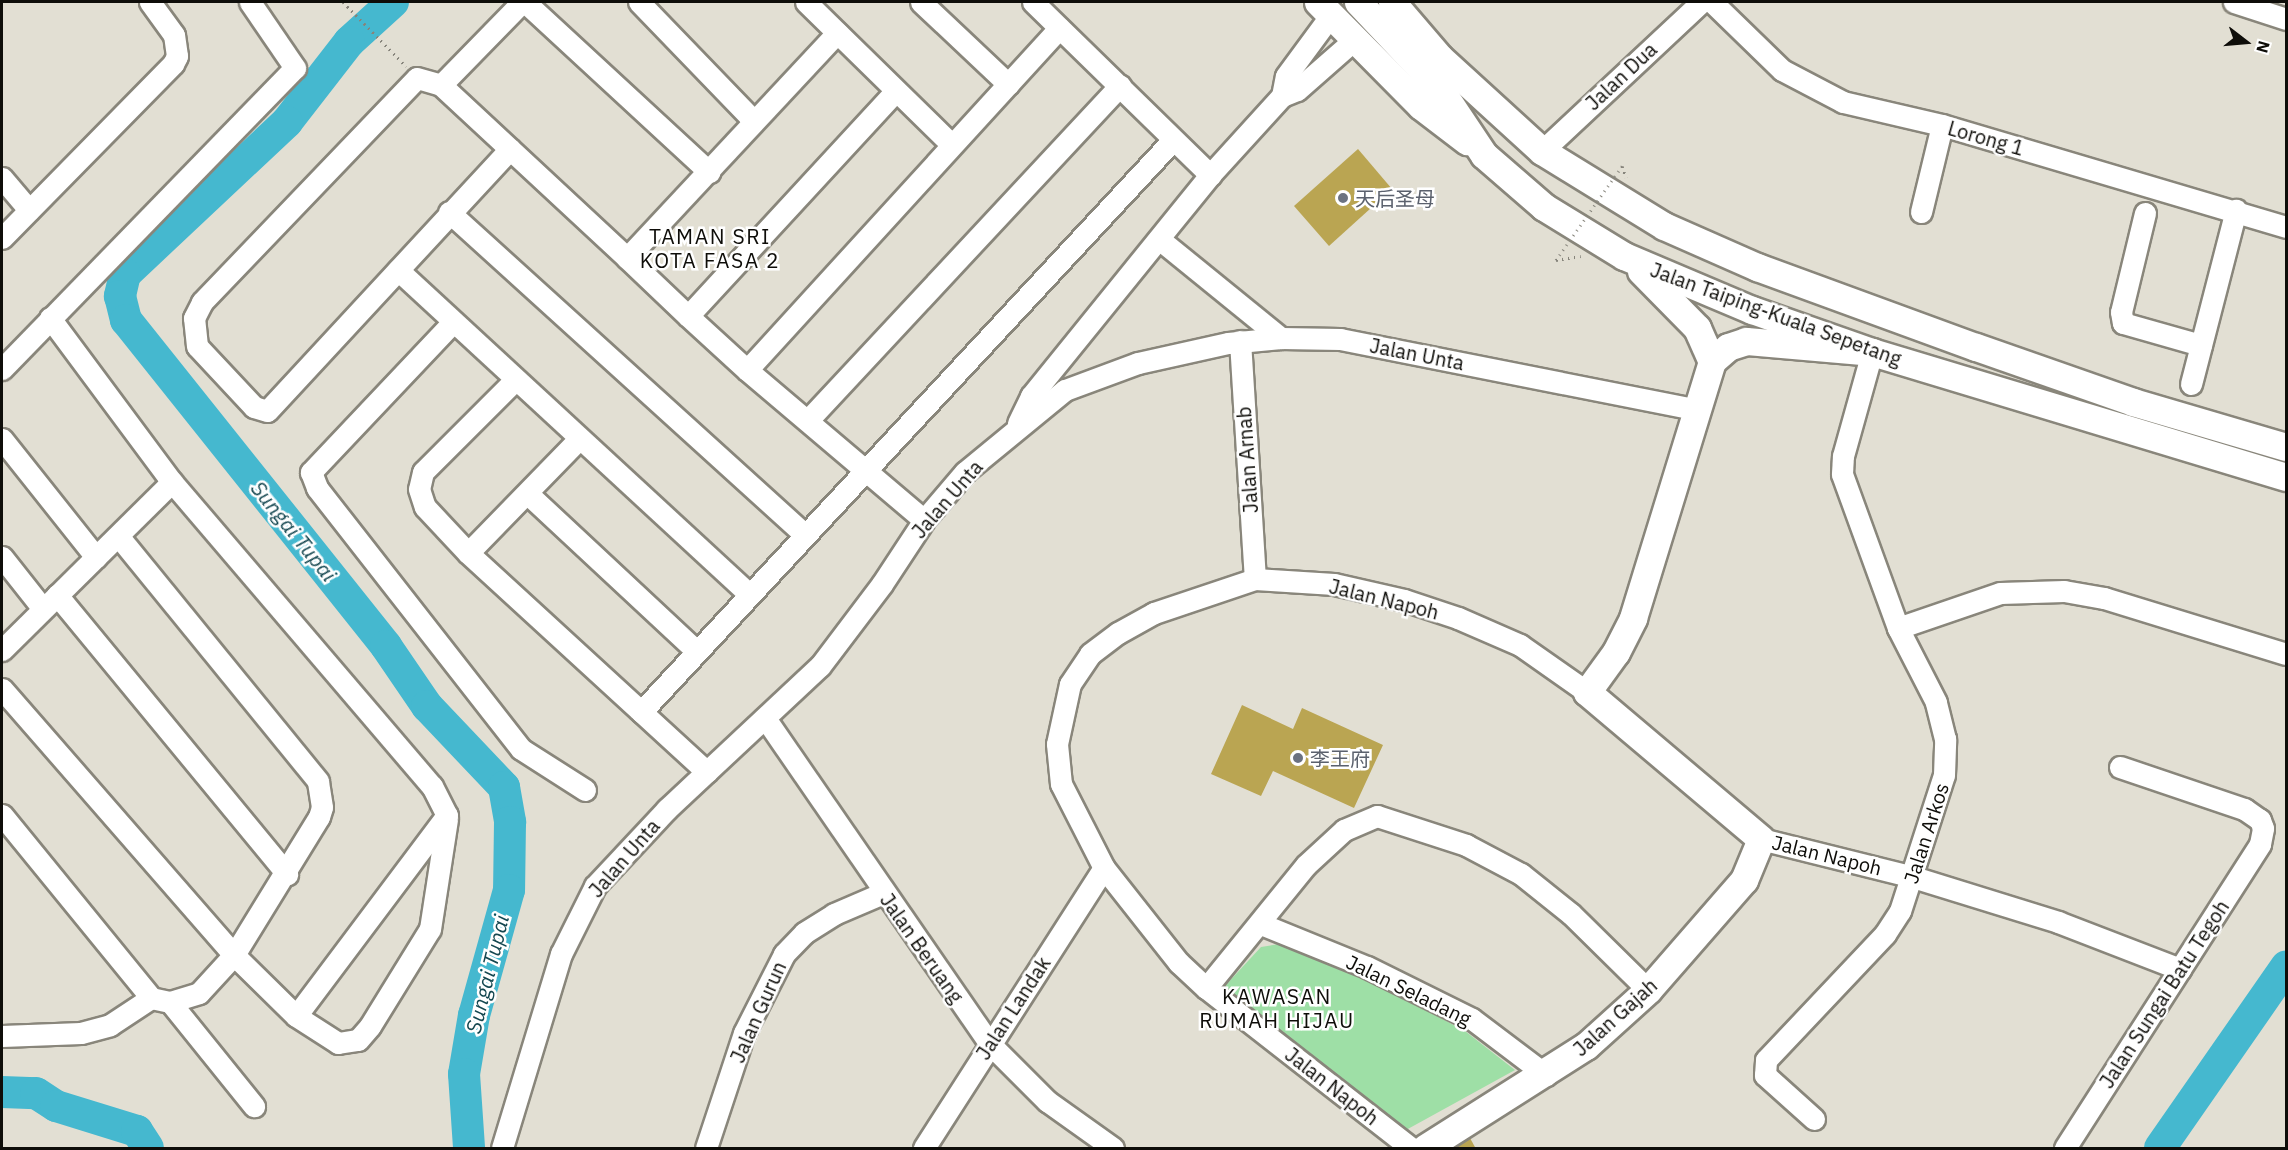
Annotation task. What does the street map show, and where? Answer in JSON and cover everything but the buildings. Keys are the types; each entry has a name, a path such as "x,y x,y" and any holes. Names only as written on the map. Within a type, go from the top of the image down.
{"main road":[{"name":"Jalan Taiping-Kuala Sepetang","path":"1358,2 1440,89 1484,155 1544,207 1624,256 1660,272 1872,352 2286,477"},
{"name":"Jalan Taiping-Kuala Sepetang","path":"1392,2 1440,58 1542,151 1664,226 1757,267 1976,347 2133,402 2286,447"},
{"path":"1413,2 1440,58"},
{"path":"1324,8 1421,106 1484,155"},
{"path":"1660,272 1671,270 1679,261 1677,248 1664,226"},
{"path":"1624,256 1661,288 1697,328 1712,362"},
{"path":"1587,692 1616,652 1633,618 1662,534 1695,409 1712,362 1728,347 1746,341 1872,352"},
{"name":"Jalan Napoh","path":"1587,692 1761,839"},
{"name":"Jalan Gajah","path":"1425,1149 1546,1075 1586,1046 1648,990 1744,880 1761,839"}],"street":[{"path":"2,238 173,63 177,56 174,35 150,2"},
{"path":"2,369 295,68 250,2"},
{"path":"441,85 523,2 709,172"},
{"path":"639,2 754,121"},
{"path":"806,2 895,92 952,145"},
{"path":"921,2 1008,84"},
{"path":"1033,2 1210,175"},
{"name":"Jalan Dua","path":"1542,151 1701,2"},
{"name":"Lorong 1","path":"1712,2 1782,70 1843,102 1942,125 2236,210 2286,227"},
{"path":"2234,2 2286,19"},
{"path":"1282,96 1286,76 1324,8"},
{"path":"747,370 1059,28"},
{"path":"627,258 837,33"},
{"path":"1017,427 1031,396 1210,175 1282,96 1297,90 1354,40"},
{"path":"510,149 449,212 267,411 254,407 197,346 194,318 201,302 417,78 441,85 510,149 627,258 688,316 747,370 809,419 924,520"},
{"path":"809,419 1120,86"},
{"path":"688,316 895,92"},
{"path":"1921,212 1942,125"},
{"path":"641,712 748,593 805,535 1173,140"},
{"path":"2,178 29,210"},
{"path":"2191,384 2236,210"},
{"path":"449,212 805,535"},
{"path":"2145,213 2121,312 2123,323 2201,345"},
{"path":"1159,238 1281,338"},
{"path":"398,270 578,440 748,593"},
{"path":"2,689 234,955 296,1016 327,1039 348,1044 358,1040 430,929 447,815 432,786 172,482 51,318"},
{"path":"453,322 311,472 317,488 521,749 585,790"},
{"path":"1065,390 1084,331"},
{"name":"Jalan Unta","path":"502,1149 576,919 595,886 617,859 820,666 851,628 924,520 965,472 1017,427 1065,390 1138,363 1240,341 1281,338 1340,339 1695,409"},
{"name":"Jalan Arnab","path":"1240,341 1255,579"},
{"name":"Jalan Arkos","path":"1814,1119 1765,1075 1766,1060 1885,934 1900,911 1944,775 1945,739 1936,702 1898,628 1842,474 1843,456 1872,352"},
{"path":"515,380 423,472 419,489 425,507 468,553 707,772"},
{"path":"2,439 96,557"},
{"path":"468,553 528,494 578,440"},
{"path":"2,650 172,482"},
{"path":"528,494 695,650"},
{"path":"2,1036 81,1033 110,1025 160,1000 199,993 234,955 287,874 322,807 318,781 118,536"},
{"path":"2,557 50,602 287,874"},
{"name":"Jalan Napoh","path":"1411,1149 1206,988 1179,963 1104,868 1060,784 1057,744 1060,715 1070,684 1090,654 1118,633 1154,613 1255,579 1334,584 1447,614 1520,645 1587,692"},
{"path":"1898,628 2000,593 2064,591 2104,598 2286,654"},
{"name":"Jalan Beruang","path":"765,718 990,1044 1047,1101 1113,1149"},
{"name":"Jalan Sungai Batu Tegoh","path":"2065,1149 2261,838 2263,828 2259,820 2244,809 2120,767"},
{"path":"2,815 254,1106"},
{"path":"296,1016 447,815"},
{"path":"1206,988 1261,924 1306,865 1344,830 1371,818 1390,818 1466,845 1521,874 1571,914 1648,990"},
{"name":"Jalan Napoh","path":"1761,839 1912,877 2058,922 2180,969"},
{"name":"Jalan Landak","path":"924,1149 1104,868"},
{"name":"Jalan Gurun","path":"706,1149 744,1033 784,954 804,933 834,914 883,892"},
{"name":"Jalan Seladang","path":"1261,924 1367,967 1462,1013 1546,1075"}],"path":[{"path":"344,2 392,51"},
{"path":"1556,260 1622,166"}],"green space":[{"path":"1279,944 1371,981 1465,1031 1515,1070 1406,1130 1223,988 1261,947"}],"waterway":[{"name":"Sungai Tupai","path":"393,2 349,42 287,122 125,274 120,296 126,320 386,646 427,706 504,787 510,822 509,890 474,1015 464,1074 469,1148"},
{"path":"2160,1148 2286,967"},
{"name":"Sungai Tupai","path":"2,1092 36,1093 56,1106 137,1131 148,1148"}],"place":[{"name":"天后圣母","path":"1343,198"},
{"name":"李王府","path":"1298,758"}],"district":[{"name":"TAMAN SRI KOTA FASA 2","path":"710,248"},
{"name":"KAWASAN RUMAH HIJAU","path":"1277,1008"}]}
